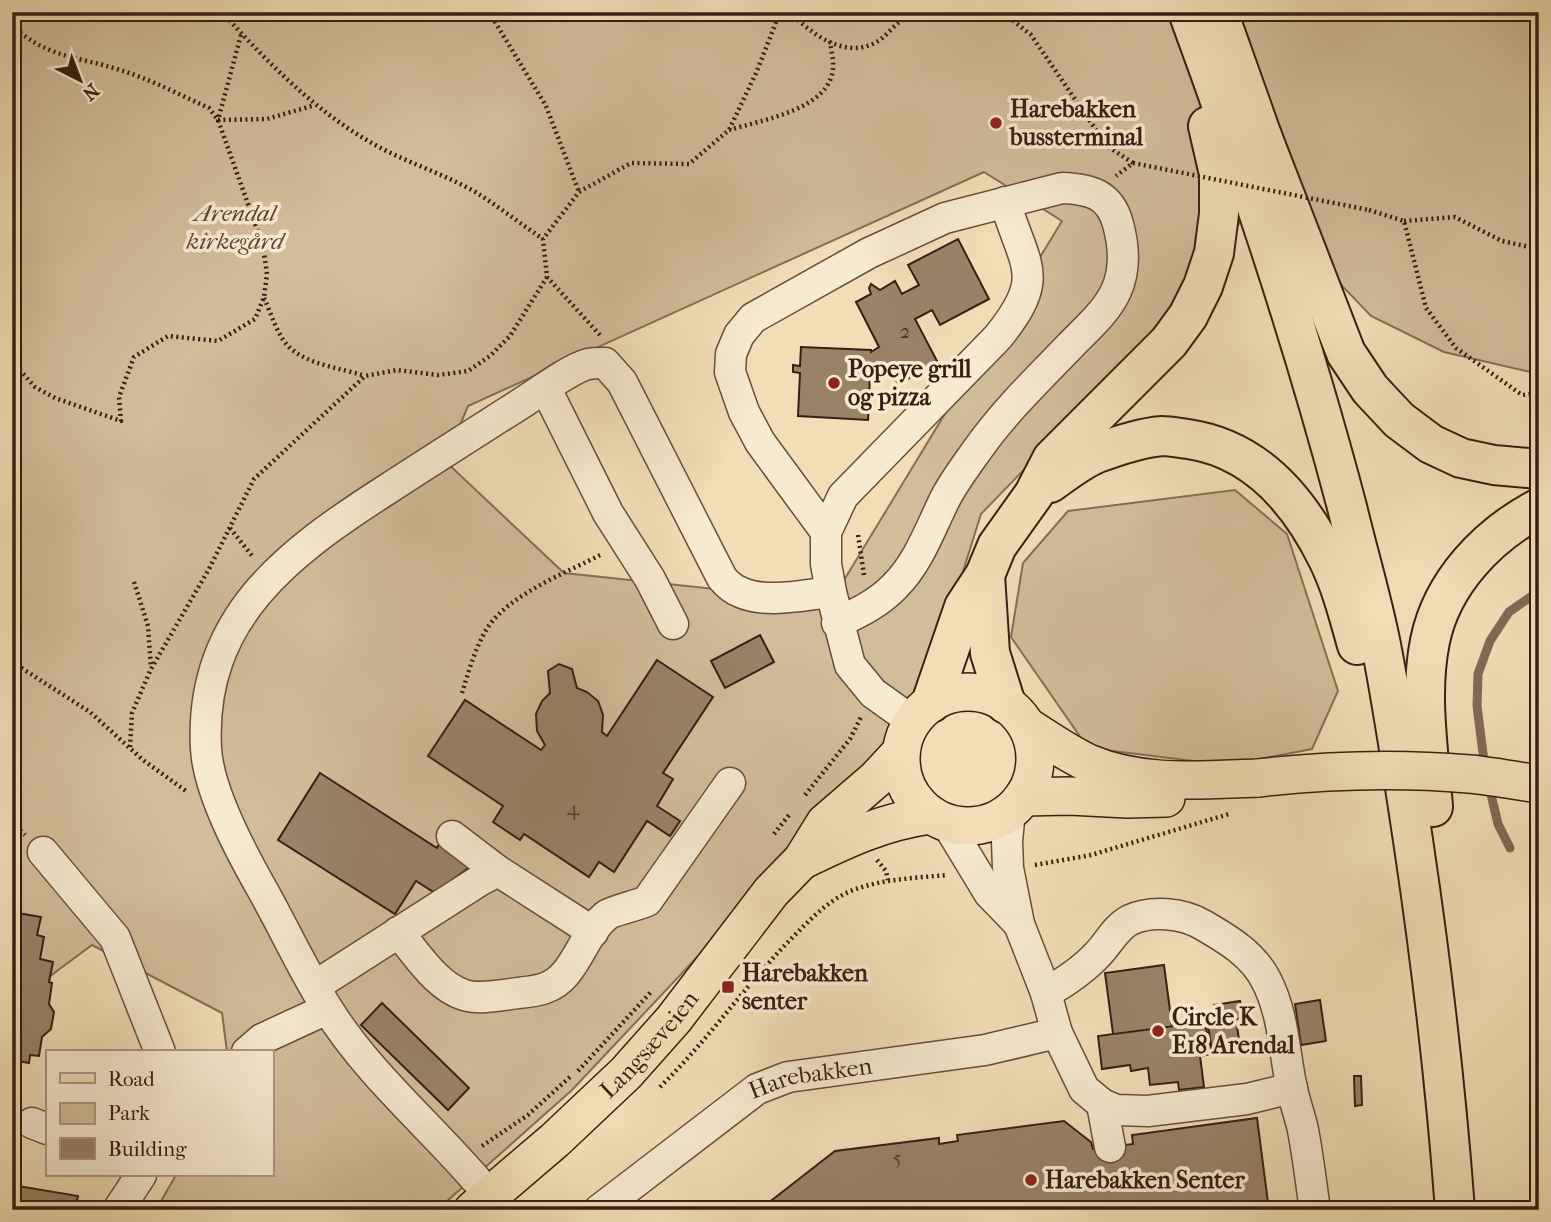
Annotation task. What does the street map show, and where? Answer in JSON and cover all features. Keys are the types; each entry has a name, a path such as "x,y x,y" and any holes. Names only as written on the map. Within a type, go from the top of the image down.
{"highway":[{"path":"915,725 940,680 964,607 985,575 997,546 1034,494 1052,459 1169,342 1188,316 1203,286 1214,253 1219,214 1219,174 1179,12"},
{"path":"1188,12 1240,155 1335,462 1381,643 1417,869 1447,1095 1455,1210"},
{"path":"1218,12 1262,136 1346,353 1370,389 1399,420 1431,444 1461,458 1494,465 1539,469"},
{"path":"1262,136 1350,442 1399,639 1434,830 1460,1005 1470,1097 1477,1210"},
{"path":"1034,494 1092,455 1128,443 1164,436 1200,441 1227,449 1256,464 1280,486 1329,560 1371,691 1417,869"},
{"path":"1434,830 1425,694 1430,638 1444,601 1465,568 1490,540 1518,519 1539,508"},
{"path":"985,575 990,653 1017,715"}],"main road":[{"path":"1017,715 1034,744 1035,763 1032,781 1017,804 995,820 962,826 938,819 917,803 907,788 901,770 915,725 949,694 969,691 989,695 1086,762 1131,776 1252,795 1340,771 1426,771 1539,784"},
{"name":"Langsæveien","path":"482,1203 555,1140 626,1073 674,1019 771,892 802,860 825,823 876,779 915,725"},
{"path":"1017,804 1070,796 1127,799 1216,798 1380,789 1482,794 1539,801"},
{"name":"Langsæveien","path":"802,860 877,826 938,819"}],"street":[{"path":"826,532 760,442 744,412 730,372 731,354 739,335 753,318 869,253 945,218 1062,188 1082,188 1104,198 1114,210 1123,243 1123,268 1116,291 1104,311 1008,410 979,447 946,497 912,567 897,585 880,600 837,623"},
{"path":"915,725 873,693 850,665 831,592 826,564 826,532 843,496 998,337 1016,314 1026,295 1029,279 1027,263 1005,202"},
{"path":"482,1203 463,1163 375,1072 321,998 243,856 223,810 206,750 208,690 219,656 240,616 254,595 282,565 328,527 542,390 587,364 605,363 622,382 722,578 741,593 763,597 831,592"},
{"path":"542,390 552,401 608,513 650,579 673,624"},
{"path":"398,932 439,980 465,995 493,996 542,990 566,973 608,914 648,901 730,783"},
{"path":"1017,804 1007,841 1007,868 1019,924 1046,993 1057,1033 1084,1089 1102,1104 1116,1110 1148,1111 1247,1099 1292,1088"},
{"path":"938,819 989,893 1019,924"},
{"path":"452,836 498,871 593,932"},
{"path":"43,852 115,938 159,1050"},
{"path":"249,1050 321,998 398,932 498,871"},
{"path":"1046,993 1078,973 1100,953 1116,930 1130,920 1143,916 1169,915 1194,920 1230,940 1248,955 1266,979 1281,1021 1292,1088 1303,1131 1315,1210"},
{"name":"Harebakken","path":"599,1210 758,1089 788,1077 985,1050 1057,1033"},
{"path":"1102,1104 1110,1147"},
{"path":"118,1210 140,1176"}],"path":[{"path":"222,12 263,59 316,104 371,142 475,192 543,239"},
{"path":"489,12 546,106 579,192"},
{"path":"729,130 757,71 780,12"},
{"path":"790,12 804,27 842,48 862,49 880,40 901,21 921,12"},
{"path":"999,12 1004,13 1031,35 1107,146 1133,163 1369,211 1404,221 1455,217 1502,241 1539,249"},
{"path":"12,25 29,41 54,52 122,70 209,108 218,120 263,246 267,274 264,298 255,319 218,341 169,336 134,357 119,397 121,421 55,398 35,387 12,360"},
{"path":"218,120 241,34"},
{"path":"605,363 600,335 547,277 543,239 579,192 631,163 689,164 729,130 805,106 821,95 833,70 830,41"},
{"path":"218,120 267,119 316,104"},
{"path":"1404,221 1426,308 1456,348 1522,395 1539,393"},
{"path":"264,298 289,347 314,361 365,376 397,370 438,375 468,371 490,356 510,336 547,277"},
{"path":"130,747 132,713 151,669 209,569 254,480 365,376"},
{"path":"229,528 270,578"},
{"path":"461,693 479,644 499,612 531,592 627,542"},
{"path":"134,583 148,626 151,669"},
{"path":"12,662 90,712 143,760 210,808 223,810"},
{"path":"814,784 849,739 873,693"},
{"path":"1032,866 1091,855 1252,795"},
{"path":"872,853 886,871 888,880"},
{"path":"670,1077 765,966 818,911 851,891 888,880 956,874"},
{"path":"463,1163 474,1151 528,1115 578,1071 658,984"}],"green space":[{"name":"Arendal kirkegård","path":"12,12 1539,12 1539,374 1444,352 1371,316 1258,198 1168,321 981,514 940,645 875,768 572,1090 437,1210 156,1210 175,1176 273,1176 273,1050 227,1050 222,1013 92,945 18,1000 12,1020","holes":["984,172 1062,221 841,585 820,607 785,613 715,589 564,573 445,461 468,406"]},
{"path":"1235,490 1287,534 1338,691 1312,749 1227,765 1088,748 1011,637 1023,563 1068,511"}],"building":[{"path":"958,239 989,299 940,325 932,310 915,319 938,363 898,384 889,366 870,376 868,420 798,416 800,373 793,372 793,365 800,366 801,347 871,352 879,347 856,302 871,294 871,284 880,290 895,281 902,294 919,285 908,265"},
{"path":"760,635 774,662 725,688 711,661"},
{"path":"657,660 713,697 663,773 673,779 657,806 680,821 670,836 647,821 614,872 599,862 589,877 524,834 520,840 493,822 503,806 428,756 465,700 541,750 545,745 537,731 536,714 542,701 550,693 548,671 559,664 572,669 577,688 598,701 603,715 602,732 607,736"},
{"path":"320,773 437,848 439,844 472,865 435,893 416,881 395,914 278,840"},
{"path":"12,912 41,917 37,935 44,937 40,959 53,962 49,1004 54,1012 51,1029 42,1037 39,1056 30,1055 29,1063 18,1061 15,1074 19,1074 12,1108"},
{"path":"1164,965 1173,1033 1114,1041 1105,973"},
{"path":"1320,1000 1326,1041 1301,1045 1295,1004"},
{"path":"1240,1001 1243,1018 1236,1019 1240,1047 1212,1051 1208,1026 1223,1024 1223,1021 1216,1022 1214,1005"},
{"path":"382,1003 469,1088 448,1110 361,1025"},
{"path":"1205,1022 1211,1054 1200,1056 1204,1087 1179,1090 1178,1082 1150,1085 1148,1068 1131,1071 1130,1065 1102,1069 1098,1036"},
{"path":"1354,1076 1361,1076 1362,1105 1355,1106"},
{"name":"Harebakken Senter","path":"1257,1118 1269,1210 759,1210 835,1151 939,1138 939,1144 958,1141 957,1135 1064,1121 1091,1142 1093,1149 1133,1144 1132,1135"},
{"path":"12,1185 78,1196 75,1210 12,1210"}],"waterway":[{"path":"1485,769 1477,706 1478,674 1490,641 1509,612 1539,591"},
{"path":"1489,786 1498,824 1510,848"}],"place":[{"name":"Harebakken bussterminal","path":"996,123"},
{"name":"Popeye grill og pizza","path":"834,383"},
{"name":"Harebakken senter","path":"728,987"},
{"name":"Circle K E18 Arendal","path":"1158,1031"},
{"name":"Harebakken Senter","path":"1031,1180"}]}
